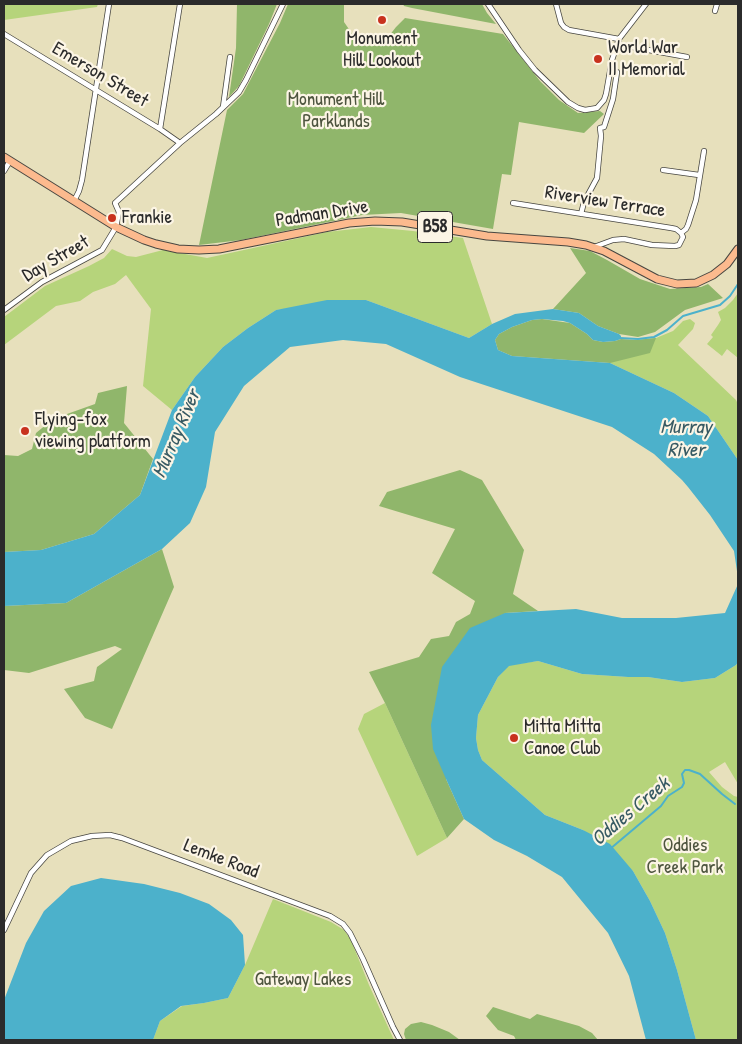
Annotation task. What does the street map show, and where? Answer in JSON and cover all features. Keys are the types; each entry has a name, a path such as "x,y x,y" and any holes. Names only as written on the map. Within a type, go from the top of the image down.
{"main road":[{"name":"Padman Drive","path":"7,159 116,227 156,244 178,249 228,248 337,225 375,221 409,223 487,236 568,242 594,247 657,279 677,284 696,282 713,275 728,264 738,249"}],"street":[{"path":"74,202 82,180 109,4"},
{"path":"160,128 180,4"},
{"path":"116,227 119,212 115,203 180,143 240,92 283,4"},
{"path":"488,4 528,62 568,102 581,110 591,110 601,104 606,94 613,55 619,41 646,4"},
{"path":"556,4 561,23 569,30 619,41 621,44 687,57"},
{"path":"715,11 717,4"},
{"name":"Emerson Street","path":"4,34 160,128 180,143"},
{"path":"223,108 230,57"},
{"path":"581,214 584,202 597,178 602,136 600,128 604,127 613,99 617,72 610,70"},
{"path":"681,233 688,225 696,200 704,151"},
{"path":"4,171 7,159"},
{"path":"663,170 699,175"},
{"name":"Riverview Terrace","path":"513,203 676,229 683,238 679,245 675,246 652,245 624,239 613,240 594,247"},
{"name":"Day Street","path":"4,310 42,282 102,250 116,227"},
{"name":"Lemke Road","path":"4,930 31,874 47,855 71,841 92,836 110,835 122,838 330,916 343,924 350,933 363,959 400,1040"}],"green space":[{"path":"4,4 98,4 97,7 4,20"},
{"path":"237,4 277,4 239,86 229,97 236,48"},
{"name":"Monument Hill Parklands","path":"288,4 344,4 344,22 353,35 366,38 389,36 405,18 503,34 540,81 559,100 578,113 600,111 604,114 584,133 519,122 511,175 502,174 493,229 401,213 362,215 241,240 199,245 227,110 243,94"},
{"path":"403,4 482,4 496,24 412,8"},
{"path":"371,227 463,238 492,324 469,338 366,300 276,310 223,347 195,377 172,410 143,386 151,309 126,275 115,284 93,292 80,301 56,306 4,345 4,317 45,286 104,258 112,249 127,256 136,257 163,250 207,258 327,232"},
{"path":"570,248 590,251 640,279 670,289 701,287 708,284 723,298 685,310 655,332 638,337 619,334 598,326 579,313 553,309 586,273"},
{"path":"738,293 738,358 727,349 722,356 707,344 713,337 711,335 721,320 718,312 725,308"},
{"path":"542,319 570,323 593,340 603,342 621,339 656,338 650,353 610,363 512,356 498,350 495,340 499,334 532,320"},
{"path":"690,319 695,323 693,329 678,345 736,400 738,404 738,460 708,416 674,393 610,363 624,340 656,338 673,331 683,321"},
{"path":"127,386 124,423 153,459 140,495 94,534 41,550 4,552 4,455 18,456 32,449 36,433 53,419 95,404 98,393"},
{"path":"460,470 482,480 524,550 513,594 538,611 505,613 446,779 464,819 447,838 369,672 419,657 431,639 449,636 456,622 470,614 475,601 432,573 455,529 379,506 387,492"},
{"path":"162,549 174,587 112,729 85,718 64,689 94,681 97,667 122,649 115,646 29,673 4,670 4,606 66,603"},
{"name":"Oddies Creek Park","path":"538,661 582,674 648,677 682,682 715,678 738,662 738,784 725,762 709,772 722,787 738,797 738,1040 696,1040 665,933 633,871 583,830 545,815 482,760 476,738 478,715 498,677 509,665"},
{"path":"385,703 447,838 417,856 358,729 364,714"},
{"name":"Gateway Lakes","path":"273,899 331,922 344,930 351,940 394,1040 153,1040 160,1021 182,1006 228,998 245,965"},
{"path":"493,1007 530,1019 537,1014 579,1026 592,1033 598,1040 516,1040 514,1036 498,1030 486,1016"},
{"path":"421,1022 449,1032 460,1040 406,1040 405,1029 411,1024"}],"water":[{"name":"Murray River","path":"327,300 366,300 469,338 492,324 515,314 553,309 579,313 598,326 619,334 621,339 603,342 593,340 570,323 542,319 532,320 512,327 499,334 495,340 498,350 512,356 610,363 674,393 708,416 738,460 738,578 734,551 710,515 688,487 654,454 612,427 460,377 386,344 343,340 290,347 244,386 215,432 206,487 190,523 162,549 66,603 4,606 4,552 41,550 94,534 140,495 172,410 195,377 223,347 276,310"},
{"path":"738,584 738,662 715,678 682,682 648,677 582,674 538,661 509,666 498,677 478,715 476,738 482,760 545,815 583,830 610,844 633,871 650,901 665,933 696,1040 646,1040 629,976 608,933 562,877 527,856 494,840 464,819 433,749 431,725 442,667 470,628 505,613 576,609 622,618 676,618 725,613"},
{"path":"101,878 144,884 180,893 209,904 231,920 243,935 245,965 228,998 181,1006 160,1021 153,1040 4,1040 4,1000 26,943 44,911 71,886"}],"waterway":[{"path":"620,338 638,339 654,337 667,330 683,316 720,305 730,296 738,284"},
{"name":"Oddies Creek","path":"610,849 661,806 668,796 682,787 684,783 682,774 685,770 700,774 735,804"}],"place":[{"name":"Monument Hill Lookout","path":"382,20"},
{"name":"World War II Memorial","path":"598,59"},
{"name":"Frankie","path":"112,218"},
{"name":"Flying-fox viewing platform","path":"25,431"},
{"name":"Mitta Mitta Canoe Club","path":"514,738"}]}
